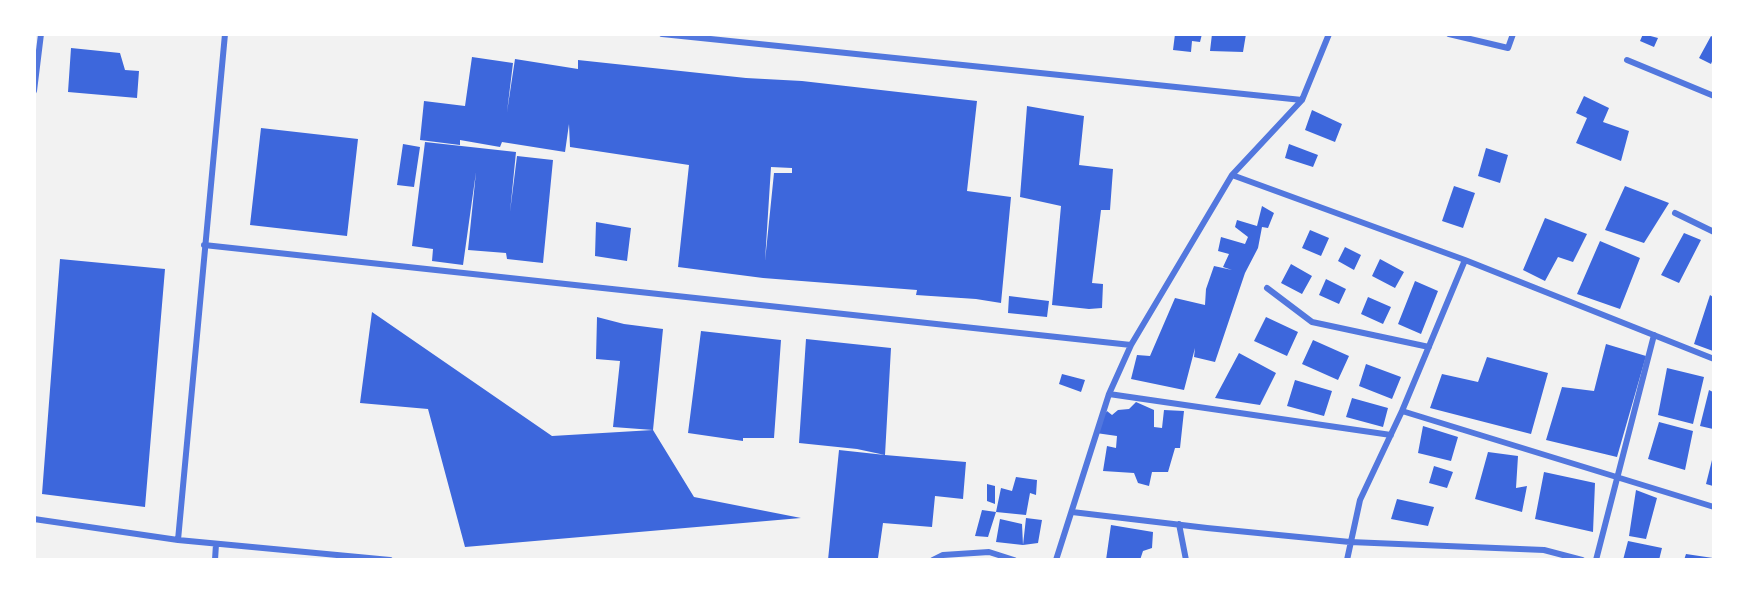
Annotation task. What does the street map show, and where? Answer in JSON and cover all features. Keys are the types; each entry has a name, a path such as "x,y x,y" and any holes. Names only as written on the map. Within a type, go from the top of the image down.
{"street":[{"path":"34,91 41,34"},
{"path":"178,540 225,34"},
{"path":"662,34 1302,100"},
{"path":"1056,560 1109,394 1131,345 1232,174 1302,100 1329,34"},
{"path":"1449,34 1508,48 1514,34"},
{"path":"1627,60 1713,96"},
{"path":"1232,174 1465,260 1713,359"},
{"path":"1675,213 1713,232"},
{"path":"204,245 1131,345"},
{"path":"1347,560 1360,500 1402,411 1465,260"},
{"path":"1267,288 1312,322 1429,347"},
{"path":"1596,560 1654,335"},
{"path":"1109,394 1390,435"},
{"path":"1402,411 1713,507"},
{"path":"1072,512 1350,542 1544,550 1582,560"},
{"path":"34,519 178,540 390,560"},
{"path":"1179,525 1186,560"},
{"path":"215,560 216,544"},
{"path":"933,560 943,555 989,552 1014,560"}],"building":[{"path":"1175,34 1202,34 1200,42 1192,41 1191,52 1173,50"},
{"path":"1212,34 1246,34 1243,52 1210,51"},
{"path":"1643,34 1658,38 1654,47 1640,41"},
{"path":"1711,36 1713,37 1713,59 1711,64 1699,58"},
{"path":"71,48 120,53 125,70 139,71 137,98 68,92"},
{"path":"472,57 513,63 507,112 515,59 578,69 578,60 746,78 802,81 977,101 967,191 1011,197 1001,303 916,295 917,290 763,278 678,267 689,165 570,147 569,124 565,152 502,142 500,147 460,140 460,145 420,140 424,101 465,106","holes":["771,167 792,168 792,173 774,173 765,261"]},
{"path":"1584,96 1609,108 1603,122 1629,131 1621,161 1576,143 1587,118 1576,113"},
{"path":"1027,106 1084,116 1079,165 1113,169 1110,210 1101,210 1092,283 1103,284 1102,308 1052,305 1061,206 1020,197"},
{"path":"1312,110 1342,124 1335,142 1305,130"},
{"path":"261,128 358,139 347,236 250,225"},
{"path":"425,142 516,152 510,212 517,156 553,160 543,263 507,259 506,253 468,250 476,172 463,265 432,261 433,249 412,246"},
{"path":"403,144 420,147 414,187 397,185"},
{"path":"1289,144 1318,155 1313,167 1285,158"},
{"path":"1486,148 1508,155 1500,183 1478,176"},
{"path":"1454,186 1475,193 1463,228 1442,221"},
{"path":"1625,186 1669,203 1644,243 1605,230"},
{"path":"1262,206 1274,213 1268,228 1262,227 1258,248 1245,273 1215,362 1194,357 1195,348 1184,390 1131,379 1137,355 1150,356 1175,298 1205,305 1206,289 1214,266 1232,270 1223,267 1229,254 1218,251 1221,237 1245,244 1248,237 1235,227 1237,220 1257,226"},
{"path":"1545,218 1587,234 1573,262 1558,257 1545,281 1523,270"},
{"path":"596,222 631,228 627,261 595,256"},
{"path":"1310,230 1329,238 1321,256 1302,248"},
{"path":"1684,233 1701,240 1679,283 1661,275"},
{"path":"1600,241 1640,258 1620,309 1577,294"},
{"path":"1345,247 1361,255 1354,270 1338,261"},
{"path":"60,259 165,269 145,507 42,494"},
{"path":"1380,259 1404,272 1395,288 1372,276"},
{"path":"1291,264 1312,276 1302,294 1281,283"},
{"path":"1326,279 1346,289 1339,304 1319,295"},
{"path":"1415,281 1438,291 1421,334 1398,324"},
{"path":"1710,295 1713,297 1713,351 1694,344"},
{"path":"1009,296 1049,301 1047,317 1008,313"},
{"path":"1368,297 1391,307 1383,324 1361,314"},
{"path":"372,312 552,436 653,430 694,497 801,518 465,547 428,409 360,403"},
{"path":"597,317 624,324 663,329 653,430 613,427 620,361 596,359"},
{"path":"1266,317 1298,332 1287,356 1254,341"},
{"path":"701,331 781,340 774,438 743,438 743,441 688,433"},
{"path":"806,339 891,348 885,455 857,449 799,443"},
{"path":"1313,340 1349,356 1338,380 1302,364"},
{"path":"1606,344 1646,356 1617,457 1546,440 1562,387 1594,391"},
{"path":"1239,353 1276,373 1260,405 1215,398"},
{"path":"1487,357 1548,373 1531,434 1430,408 1442,374 1478,382"},
{"path":"1366,364 1401,377 1392,399 1359,386"},
{"path":"1667,368 1704,377 1693,424 1658,415"},
{"path":"1062,374 1085,380 1081,392 1059,384"},
{"path":"1295,380 1332,391 1324,416 1287,406"},
{"path":"1709,390 1713,392 1713,429 1700,426"},
{"path":"1352,398 1388,408 1383,427 1346,417"},
{"path":"1136,402 1154,410 1154,427 1162,428 1164,410 1184,411 1180,448 1175,448 1168,472 1152,472 1149,486 1138,483 1134,473 1103,471 1107,446 1116,448 1117,436 1096,433 1107,411 1112,415 1118,410 1129,409"},
{"path":"1659,422 1693,431 1685,470 1648,459"},
{"path":"1423,426 1458,437 1451,461 1418,453"},
{"path":"839,450 966,462 963,499 935,496 932,527 883,523 878,558 828,560"},
{"path":"1488,452 1518,456 1516,488 1527,486 1522,512 1475,499"},
{"path":"1713,456 1713,486 1706,484"},
{"path":"1434,466 1453,472 1447,488 1429,483"},
{"path":"1544,472 1595,483 1593,532 1535,519"},
{"path":"1016,477 1037,480 1036,495 1030,493 1026,515 996,512 1001,488 1012,491"},
{"path":"987,484 995,486 995,504 987,501"},
{"path":"1636,490 1657,498 1646,539 1629,536"},
{"path":"1397,499 1434,507 1428,526 1391,519"},
{"path":"982,510 996,512 988,537 975,536"},
{"path":"1026,518 1042,520 1038,543 1023,545"},
{"path":"1000,519 1022,524 1023,545 996,542"},
{"path":"1111,525 1153,532 1152,548 1143,551 1140,560 1106,560"},
{"path":"1628,541 1662,548 1659,560 1623,560"},
{"path":"1686,554 1713,558 1713,560 1684,560"}]}
